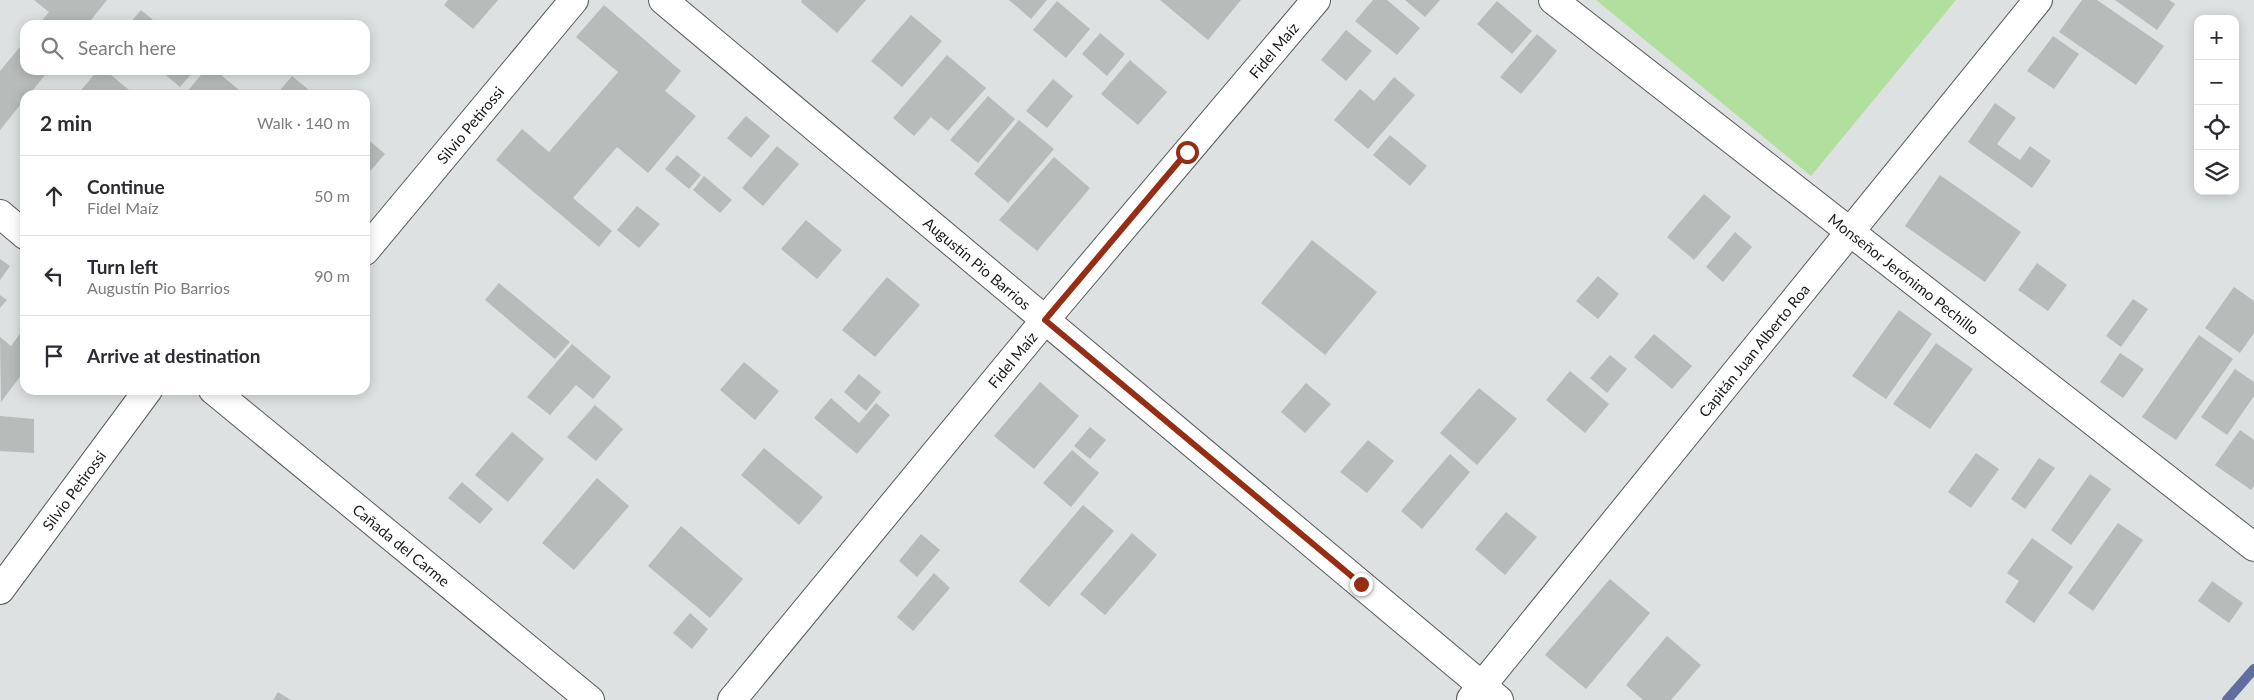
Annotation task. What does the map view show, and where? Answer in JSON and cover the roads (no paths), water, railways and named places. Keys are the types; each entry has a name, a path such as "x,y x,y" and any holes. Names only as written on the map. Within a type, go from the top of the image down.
{"street":[{"name":"Silvio Petirossi","path":"370,244 574,0"},
{"name":"Augustín Pio Barrios","path":"663,0 1045,320 1484,695"},
{"name":"Fidel Maíz","path":"732,700 1045,320 1316,0"},
{"name":"Monseñor Jerónimo Pechillo","path":"1553,0 2254,547"},
{"name":"Capitán Juan Alberto Roa","path":"1484,695 1850,231 2038,0"},
{"path":"0,214 20,231"},
{"name":"Silvio Petirossi","path":"0,590 144,395"},
{"name":"Cañada del Carme","path":"229,395 242,399 590,700"}],"waterway":[{"path":"2227,700 2254,669"}]}
